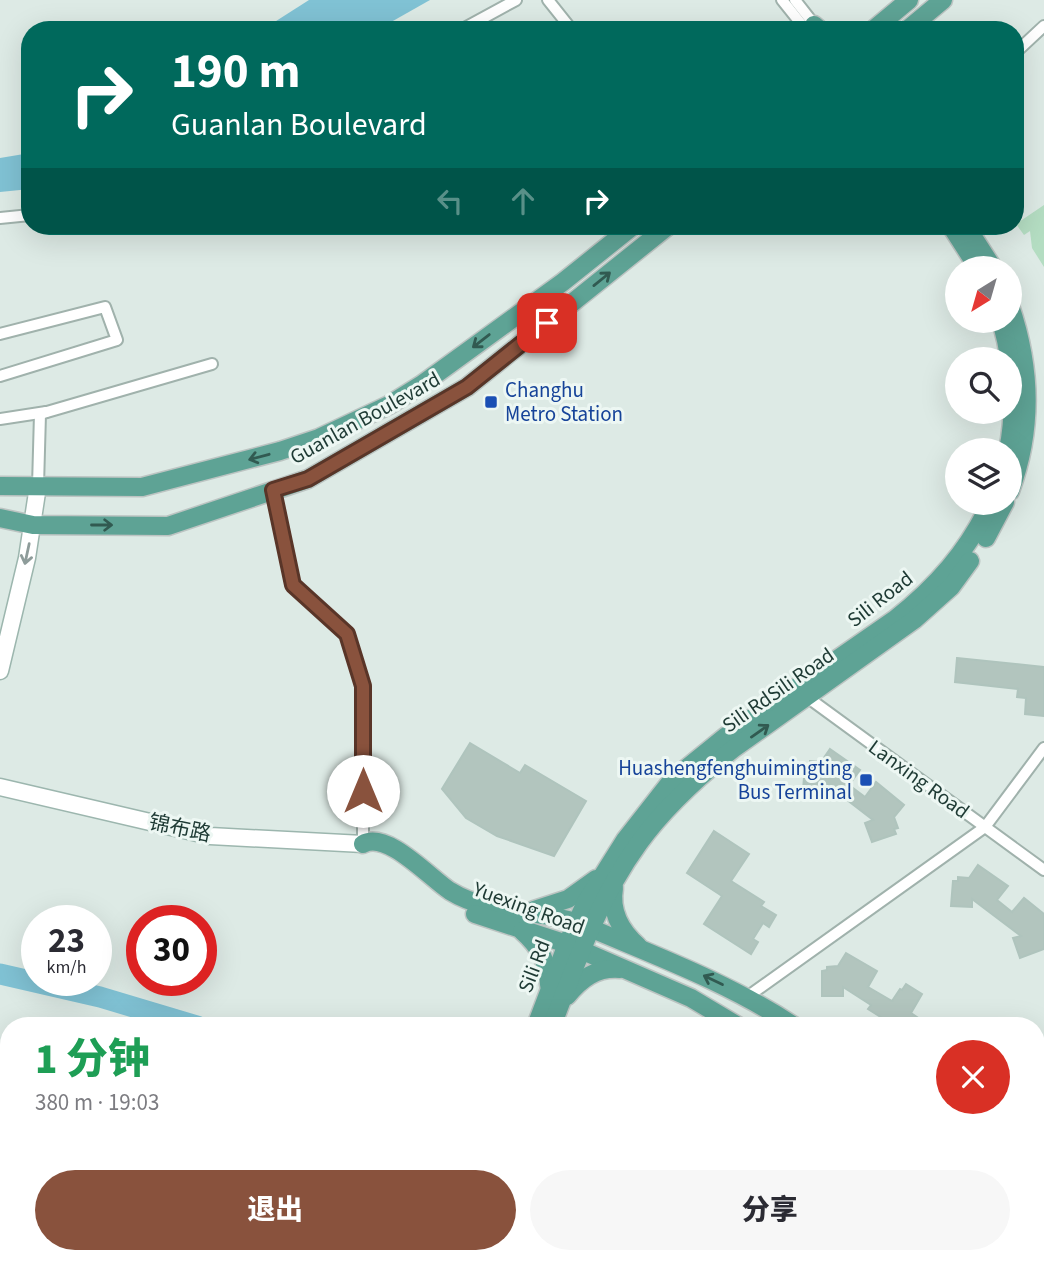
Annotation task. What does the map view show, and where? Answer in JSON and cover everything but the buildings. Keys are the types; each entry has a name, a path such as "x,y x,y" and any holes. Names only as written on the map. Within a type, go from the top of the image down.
{"main road":[{"path":"884,21 909,0"},
{"path":"918,21 943,0"},
{"name":"Guanlan Boulevard","path":"0,486 142,486 234,464 319,438 377,411 421,385 563,282 622,235"},
{"name":"Guanlan Boulevard","path":"0,518 33,525 167,526 308,479 467,387 657,235"},
{"path":"957,235 970,256"},
{"path":"972,235 985,256"},
{"path":"1004,333 1013,377 1014,401 1009,438"},
{"path":"1018,333 1022,349 1027,401 1022,441"},
{"path":"0,671 33,525 38,486"},
{"name":"Sili Road","path":"583,925 637,823 672,780 725,737 801,693 917,602 939,581 971,541 984,515"},
{"name":"Sili RdSili Road","path":"801,693 892,637 935,602 967,566 997,515"},
{"name":"锦布路","path":"0,787 210,836 363,844"},
{"name":"Yuexing Road","path":"363,844 373,840 392,847 449,890 479,905 555,916 583,925 701,974 779,1017"},
{"name":"Yuexing Road","path":"363,844 393,855 437,892 462,908 574,947 691,998 723,1017"},
{"path":"522,911 554,905 609,877 617,919 623,930 644,951"},
{"path":"509,925 521,931 539,950 548,971 552,1003"},
{"name":"Sili Rd","path":"542,1017 552,1003 583,925"},
{"path":"552,1003 583,978 600,970 625,970"},
{"name":"Sili Rd","path":"552,1003 552,1017"}],"street":[{"path":"478,21 516,0"},
{"path":"548,0 565,21"},
{"path":"782,0 804,21"},
{"path":"795,0 807,21"},
{"path":"1024,45 1044,26"},
{"path":"0,218 21,216"},
{"path":"0,334 105,307 117,340 0,376"},
{"path":"38,486 40,414 212,364"},
{"path":"0,419 46,412"},
{"path":"273,490 293,585 347,634 363,686 363,844"},
{"name":"Lanxing Road","path":"801,693 1044,870"},
{"path":"747,997 985,827 1044,748"}],"green space":[{"path":"1044,205 1044,267 1032,248 1030,231 1024,235 1024,219"}],"water":[{"path":"309,0 430,0 393,21 276,21"},
{"path":"21,154 21,190 0,192 0,158"}],"waterway":[{"path":"0,974 100,997 167,1017"}],"place":[{"name":"Changhu Metro Station","path":"491,402"},
{"name":"Huashengfenghuimingting Bus Terminal","path":"866,780"}],"route":[{"path":"363,791 363,686 347,634 293,585 273,490 308,479 467,387 547,323"}]}
